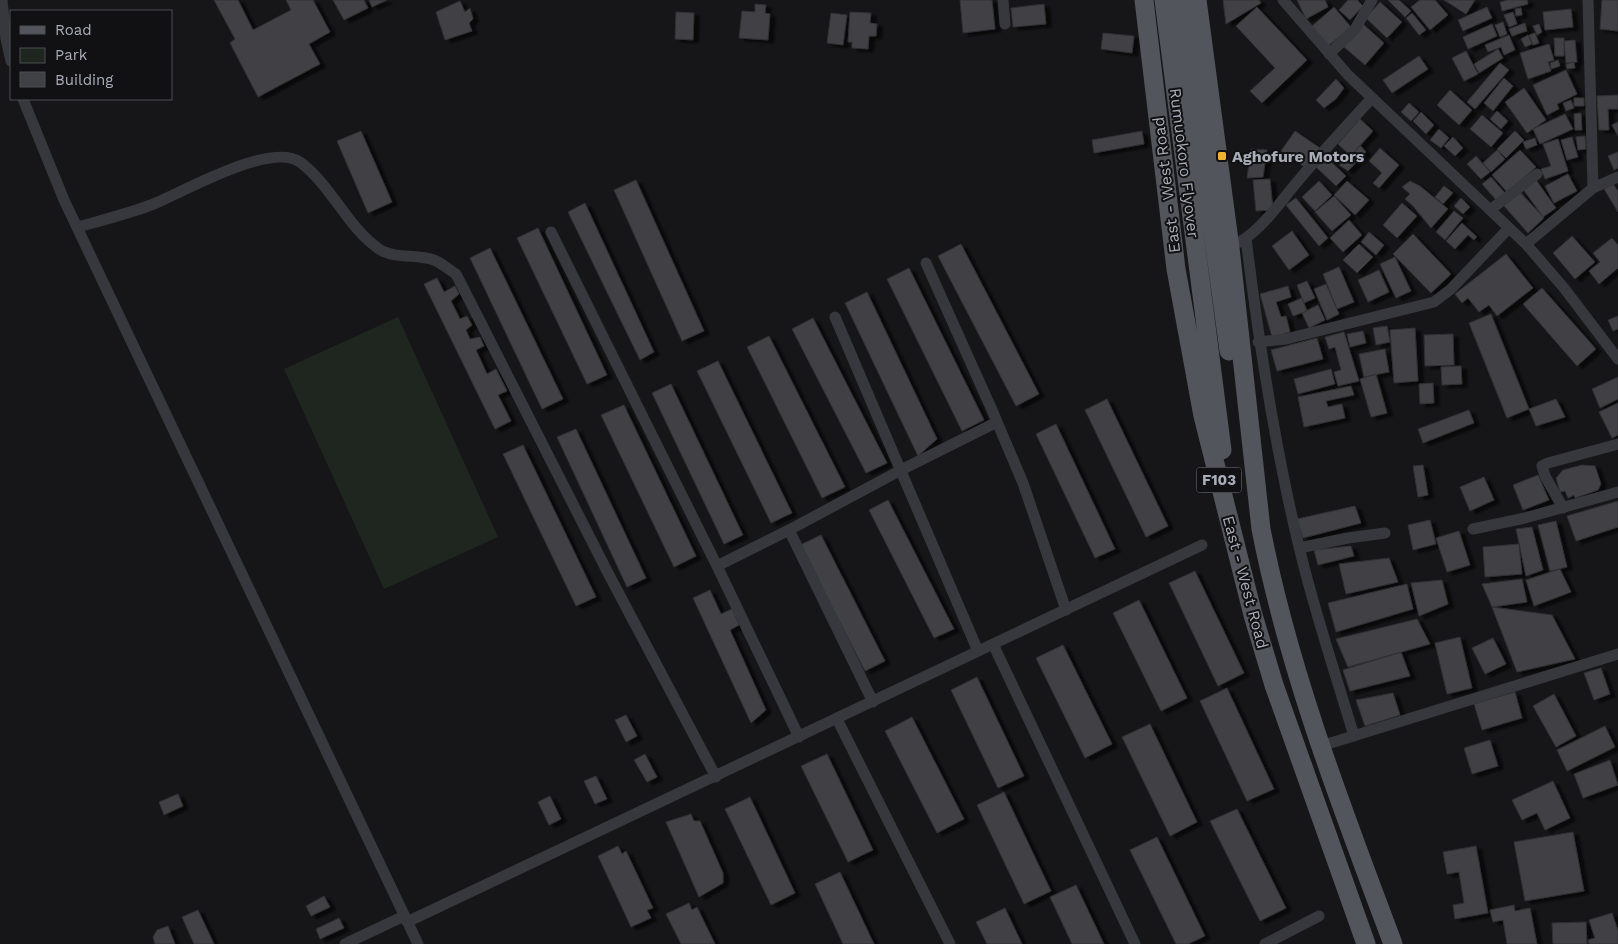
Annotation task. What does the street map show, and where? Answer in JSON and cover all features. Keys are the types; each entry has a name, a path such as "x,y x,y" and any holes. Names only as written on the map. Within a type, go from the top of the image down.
{"main road":[{"name":"East - West Road","path":"1144,0 1176,269 1203,416 1253,615 1274,685 1366,944"},
{"name":"Rumuokoro Flyover","path":"1164,0 1215,324"},
{"name":"Rumuokoro Flyover","path":"1182,0 1215,324"},
{"name":"East - West Road","path":"1197,0 1230,248 1261,529 1278,609 1298,679 1392,944"},
{"path":"1215,324 1232,530"},
{"path":"1215,324 1261,529"}],"street":[{"path":"2,0 10,57"},
{"path":"1003,0 1005,24"},
{"path":"1283,0 1328,54 1526,244 1564,288 1618,359"},
{"path":"1328,54 1355,29 1372,0"},
{"path":"1588,0 1593,188"},
{"path":"1230,248 1246,238 1274,210 1333,140 1372,98"},
{"path":"24,100 64,200 418,944"},
{"path":"78,227 151,205 210,178 254,161 273,157 287,157 297,161 316,175 366,239 380,250 404,256 434,260 456,274 608,573 716,777"},
{"path":"1490,210 1537,174"},
{"path":"1526,244 1593,188 1618,177"},
{"path":"1258,342 1286,340 1434,302 1451,288 1509,228"},
{"path":"551,232 717,566 799,737"},
{"path":"1246,238 1258,342 1275,440 1299,548 1354,736"},
{"path":"926,263 1023,483 1066,610"},
{"path":"835,317 978,651"},
{"path":"717,566 997,422"},
{"path":"1564,508 1545,476 1542,466 1618,444"},
{"path":"1473,529 1564,508 1618,492"},
{"path":"789,530 873,702"},
{"path":"1299,548 1348,538 1385,534"},
{"path":"345,944 406,919 716,777 1202,545"},
{"path":"993,644 1135,944"},
{"path":"1321,746 1618,654"},
{"path":"837,719 950,944"},
{"path":"1265,944 1319,916"}],"green space":[{"path":"398,317 498,537 384,589 284,369"}],"building":[{"path":"214,0 238,0 253,30 291,10 286,0 313,0 330,32 309,44 320,64 258,97 230,43 235,39"},
{"path":"333,0 364,0 368,8 344,20"},
{"path":"369,0 387,0 372,7"},
{"path":"960,0 992,0 995,29 963,33"},
{"path":"1223,0 1259,0 1261,3 1226,24"},
{"path":"1297,0 1325,0 1328,7 1306,19"},
{"path":"1348,0 1357,0 1363,6 1350,20 1339,10"},
{"path":"1388,0 1399,0 1411,11 1405,17"},
{"path":"1420,0 1435,0 1448,15 1430,30 1411,7"},
{"path":"1444,0 1475,0 1466,14"},
{"path":"1527,0 1528,4 1502,11 1500,2"},
{"path":"1602,0 1618,0 1618,31 1600,29"},
{"path":"460,1 465,12 470,8 473,19 469,23 472,31 445,40 436,12"},
{"path":"1380,2 1402,22 1387,38 1366,18"},
{"path":"755,4 766,5 765,13 770,14 768,40 739,38 742,11 755,12"},
{"path":"1044,4 1046,24 1013,27 1011,8"},
{"path":"1257,7 1307,60 1262,103 1250,91 1275,68 1236,26"},
{"path":"1334,7 1351,27 1328,46 1311,27"},
{"path":"1487,7 1492,18 1463,31 1458,20"},
{"path":"1521,8 1522,15 1516,16 1515,9"},
{"path":"1571,9 1573,27 1545,30 1543,12"},
{"path":"676,12 694,13 693,40 675,39"},
{"path":"850,12 871,13 870,23 877,24 876,36 869,36 868,49 852,48 852,42 848,42"},
{"path":"1513,12 1517,24 1509,27 1504,15"},
{"path":"831,13 847,15 843,45 827,43"},
{"path":"1412,13 1426,30 1419,35 1406,18"},
{"path":"1503,22 1507,34 1500,37 1495,25"},
{"path":"1525,23 1527,31 1512,36 1509,29"},
{"path":"1363,24 1384,43 1365,65 1344,47"},
{"path":"1492,24 1497,36 1468,49 1463,37"},
{"path":"1539,24 1542,32 1537,35 1533,26"},
{"path":"1103,33 1134,36 1132,53 1101,49"},
{"path":"1535,33 1539,43 1533,45 1529,35"},
{"path":"1509,35 1515,50 1504,55 1501,47 1488,52 1485,45"},
{"path":"1528,35 1532,44 1525,47 1521,39"},
{"path":"1554,38 1564,38 1564,56 1555,56"},
{"path":"1575,40 1577,62 1566,63 1564,41"},
{"path":"1549,44 1554,60 1548,62 1551,71 1528,79 1520,53"},
{"path":"1498,49 1503,58 1479,73 1474,64"},
{"path":"1466,51 1478,74 1464,81 1452,58"},
{"path":"1419,56 1428,69 1392,93 1383,80"},
{"path":"1558,60 1560,66 1551,69 1550,63"},
{"path":"1574,62 1575,68 1567,69 1566,64"},
{"path":"1500,63 1509,70 1475,109 1467,102"},
{"path":"1566,70 1577,94 1557,104 1559,109 1547,115 1533,85"},
{"path":"1504,78 1513,86 1493,111 1484,103"},
{"path":"1336,79 1344,88 1336,99 1324,108 1316,100"},
{"path":"1524,88 1546,120 1527,133 1505,102"},
{"path":"1450,90 1472,110 1459,125 1437,105"},
{"path":"1618,95 1618,109 1608,109 1609,130 1599,130 1597,96"},
{"path":"1574,98 1584,98 1584,106 1574,106"},
{"path":"1571,100 1574,108 1566,111 1563,103"},
{"path":"1409,103 1419,112 1411,121 1401,112"},
{"path":"1497,111 1508,121 1501,129 1490,119"},
{"path":"1421,112 1434,125 1426,134 1413,121"},
{"path":"1581,113 1582,130 1575,130 1574,114"},
{"path":"1565,114 1573,129 1540,144 1533,129"},
{"path":"1482,115 1503,133 1491,147 1470,129"},
{"path":"1360,119 1373,131 1351,156 1338,144"},
{"path":"1618,122 1618,136 1612,125"},
{"path":"1439,129 1449,138 1441,148 1430,140"},
{"path":"361,131 392,202 368,213 337,141"},
{"path":"1142,131 1144,144 1094,153 1092,140"},
{"path":"1295,131 1320,148 1306,168 1281,151"},
{"path":"1515,131 1524,140 1506,158 1497,149"},
{"path":"1585,136 1586,149 1578,150 1576,137"},
{"path":"1453,137 1463,148 1455,156 1444,146"},
{"path":"1572,137 1578,157 1567,160 1561,140"},
{"path":"1535,138 1537,145 1526,149 1523,142"},
{"path":"1558,139 1568,171 1545,179 1541,169 1551,166 1543,144"},
{"path":"1360,145 1366,152 1348,171 1339,165 1351,156"},
{"path":"1380,148 1399,165 1379,188 1373,183 1382,173 1369,161"},
{"path":"1251,149 1267,150 1263,177 1247,178"},
{"path":"1497,150 1505,159 1491,172 1483,163"},
{"path":"1520,150 1536,167 1507,192 1492,175"},
{"path":"1618,152 1618,168 1614,170 1608,156"},
{"path":"1325,156 1346,176 1336,186 1315,166"},
{"path":"1476,156 1490,172 1481,179 1467,164"},
{"path":"1568,174 1577,191 1554,203 1545,186"},
{"path":"1491,177 1505,193 1497,201 1482,184"},
{"path":"1270,179 1273,210 1256,211 1253,180"},
{"path":"636,180 704,331 682,341 614,190"},
{"path":"1536,180 1556,208 1543,217 1523,189"},
{"path":"1319,181 1332,195 1315,211 1302,197"},
{"path":"1347,181 1369,200 1355,215 1334,195"},
{"path":"1410,181 1420,186 1448,209 1431,228 1405,199 1410,194 1402,187"},
{"path":"1613,184 1618,191 1618,212 1604,189"},
{"path":"1444,186 1453,193 1443,204 1435,197"},
{"path":"1520,192 1544,218 1528,233 1504,206"},
{"path":"1334,196 1351,215 1332,231 1315,212"},
{"path":"1296,198 1328,238 1319,246 1286,205"},
{"path":"1461,198 1470,207 1463,214 1454,206"},
{"path":"585,203 654,352 640,360 568,212"},
{"path":"1402,203 1417,216 1397,238 1383,225"},
{"path":"1454,211 1463,218 1445,240 1436,232"},
{"path":"1349,220 1362,235 1343,252 1330,238"},
{"path":"1462,223 1477,237 1474,240 1468,235 1455,249 1446,241"},
{"path":"538,228 607,375 587,384 517,238"},
{"path":"1292,231 1309,255 1289,270 1272,246"},
{"path":"1369,232 1384,245 1376,255 1361,242"},
{"path":"1413,234 1451,274 1431,293 1393,254"},
{"path":"1572,236 1595,262 1575,279 1553,253"},
{"path":"1612,238 1618,245 1618,268 1599,284 1589,271 1600,262 1593,253"},
{"path":"961,244 1039,394 1016,406 938,256"},
{"path":"1359,244 1373,257 1357,273 1343,260"},
{"path":"490,248 563,399 542,409 470,258"},
{"path":"1506,254 1533,288 1497,316 1489,305 1479,312 1468,298 1462,303 1455,294"},
{"path":"1395,257 1411,291 1396,298 1380,264"},
{"path":"1339,267 1354,302 1337,309 1323,274"},
{"path":"909,268 984,420 962,431 887,279"},
{"path":"1379,270 1389,292 1368,302 1358,280"},
{"path":"437,278 444,292 455,286 459,294 451,301 460,319 467,316 472,325 466,330 470,339 480,337 484,346 476,350 487,374 496,369 507,391 498,395 511,421 495,429 424,284"},
{"path":"1307,281 1315,298 1304,303 1297,285"},
{"path":"1326,284 1339,314 1327,320 1314,289"},
{"path":"1288,286 1291,297 1276,302 1281,317 1286,316 1290,332 1272,337 1260,294"},
{"path":"1542,288 1596,349 1577,366 1523,304"},
{"path":"867,292 937,439 918,456 845,303"},
{"path":"1302,298 1307,311 1293,316 1288,304"},
{"path":"1318,305 1325,320 1309,328 1302,313"},
{"path":"1491,314 1529,409 1507,418 1469,323"},
{"path":"1618,316 1618,329 1613,331 1608,320"},
{"path":"813,318 887,463 866,473 792,329"},
{"path":"1387,326 1390,342 1376,345 1373,328"},
{"path":"1415,328 1418,381 1394,383 1390,330"},
{"path":"1363,331 1366,343 1350,347 1347,334"},
{"path":"1344,332 1359,381 1338,386 1334,372 1341,370 1335,347 1329,349 1325,337"},
{"path":"1453,334 1454,365 1425,366 1424,335"},
{"path":"769,336 845,487 822,498 747,347"},
{"path":"1317,338 1323,359 1277,371 1271,350"},
{"path":"1385,349 1389,372 1364,377 1359,354"},
{"path":"718,361 792,513 771,523 697,371"},
{"path":"1461,366 1462,384 1442,385 1441,367"},
{"path":"1331,369 1335,384 1298,394 1294,379"},
{"path":"1376,374 1387,413 1371,417 1360,379"},
{"path":"1618,377 1618,399 1600,408 1592,389"},
{"path":"1433,383 1434,403 1420,404 1419,384"},
{"path":"671,384 743,535 724,544 652,393"},
{"path":"1351,386 1354,395 1326,401 1328,407 1342,404 1345,418 1304,427 1298,397"},
{"path":"1107,399 1168,526 1146,537 1085,410"},
{"path":"1556,399 1565,417 1536,426 1529,409"},
{"path":"1618,403 1618,435 1612,438 1599,412"},
{"path":"624,405 696,556 674,567 601,415"},
{"path":"1469,410 1474,423 1423,443 1418,429"},
{"path":"1056,424 1115,549 1095,558 1036,434"},
{"path":"576,429 646,578 627,587 557,437"},
{"path":"523,445 596,597 576,606 503,454"},
{"path":"1423,465 1428,495 1418,497 1413,466"},
{"path":"1582,465 1595,466 1601,484 1598,490 1575,498 1574,495 1568,498 1565,491 1560,492 1556,478 1563,470"},
{"path":"1538,475 1549,500 1523,510 1513,485"},
{"path":"1484,477 1494,500 1470,511 1460,487"},
{"path":"888,500 954,629 934,638 869,510"},
{"path":"1618,501 1618,527 1576,541 1567,516"},
{"path":"1355,506 1361,523 1303,538 1297,519"},
{"path":"1430,520 1436,544 1413,550 1408,525"},
{"path":"1556,521 1567,567 1550,571 1538,525"},
{"path":"1532,527 1543,570 1526,576 1516,529"},
{"path":"1459,531 1470,565 1447,572 1436,538"},
{"path":"821,535 885,661 865,671 800,545"},
{"path":"1519,544 1522,574 1485,577 1483,547"},
{"path":"1351,546 1354,556 1318,565 1314,550"},
{"path":"1389,558 1398,582 1346,594 1339,564"},
{"path":"1560,569 1571,592 1534,606 1526,580"},
{"path":"1195,571 1244,673 1218,686 1169,583"},
{"path":"1522,579 1527,602 1492,607 1482,584"},
{"path":"1442,580 1448,604 1419,616 1411,583"},
{"path":"1407,584 1413,609 1336,632 1328,603"},
{"path":"710,590 721,614 732,609 739,625 730,630 766,710 751,723 693,598"},
{"path":"1139,600 1187,698 1161,711 1113,613"},
{"path":"1492,607 1552,615 1575,659 1517,672"},
{"path":"1417,619 1430,644 1348,667 1336,639"},
{"path":"1460,637 1472,688 1447,694 1435,643"},
{"path":"1493,638 1506,664 1485,674 1472,648"},
{"path":"1063,645 1112,744 1085,758 1036,658"},
{"path":"1401,652 1410,676 1350,691 1343,670"},
{"path":"1601,668 1610,694 1594,700 1584,673"},
{"path":"977,677 1024,776 998,788 951,690"},
{"path":"1227,688 1274,789 1247,801 1200,701"},
{"path":"1515,692 1522,718 1482,730 1474,704"},
{"path":"1393,693 1400,715 1365,726 1356,700"},
{"path":"1554,694 1576,736 1556,747 1533,706"},
{"path":"626,715 637,736 626,742 615,720"},
{"path":"912,717 964,819 937,833 885,731"},
{"path":"1150,724 1197,822 1170,836 1122,737"},
{"path":"1605,726 1615,747 1567,771 1557,750"},
{"path":"1490,740 1498,766 1472,774 1464,748"},
{"path":"645,754 657,777 647,782 634,760"},
{"path":"827,754 873,850 848,862 801,766"},
{"path":"1610,760 1618,785 1583,798 1574,774"},
{"path":"596,776 607,799 595,804 584,781"},
{"path":"1553,781 1570,818 1545,830 1537,813 1522,820 1512,800"},
{"path":"1004,792 1051,891 1024,904 977,805"},
{"path":"178,794 183,806 164,815 159,802"},
{"path":"550,796 561,819 549,825 538,802"},
{"path":"750,797 795,893 771,905 725,809"},
{"path":"1237,809 1286,908 1260,921 1210,821"},
{"path":"691,814 694,821 700,821 723,873 723,883 699,897 666,822"},
{"path":"1573,832 1584,891 1525,901 1514,842"},
{"path":"1157,837 1205,936 1188,944 1176,944 1130,850"},
{"path":"618,846 622,854 626,851 653,908 647,910 651,918 631,927 598,856"},
{"path":"1476,846 1488,913 1455,919 1453,905 1464,903 1459,872 1447,874 1443,852"},
{"path":"840,872 874,944 843,944 815,884"},
{"path":"1076,885 1104,944 1072,944 1050,897"},
{"path":"324,896 330,907 311,916 306,906"},
{"path":"689,903 692,910 697,907 715,944 681,944 666,914"},
{"path":"1514,905 1515,911 1530,908 1537,944 1507,944 1503,920 1493,922 1490,910"},
{"path":"1005,908 1022,944 987,944 976,922"},
{"path":"198,910 214,944 194,944 182,917"},
{"path":"1612,913 1618,931 1618,944 1589,944 1588,940 1595,938 1589,920"},
{"path":"339,918 344,928 320,939 316,929"},
{"path":"1586,922 1587,944 1553,944 1552,923"},
{"path":"168,926 175,944 155,944 153,937 157,930"}],"place":[{"name":"Aghofure Motors","path":"1222,156"}]}
